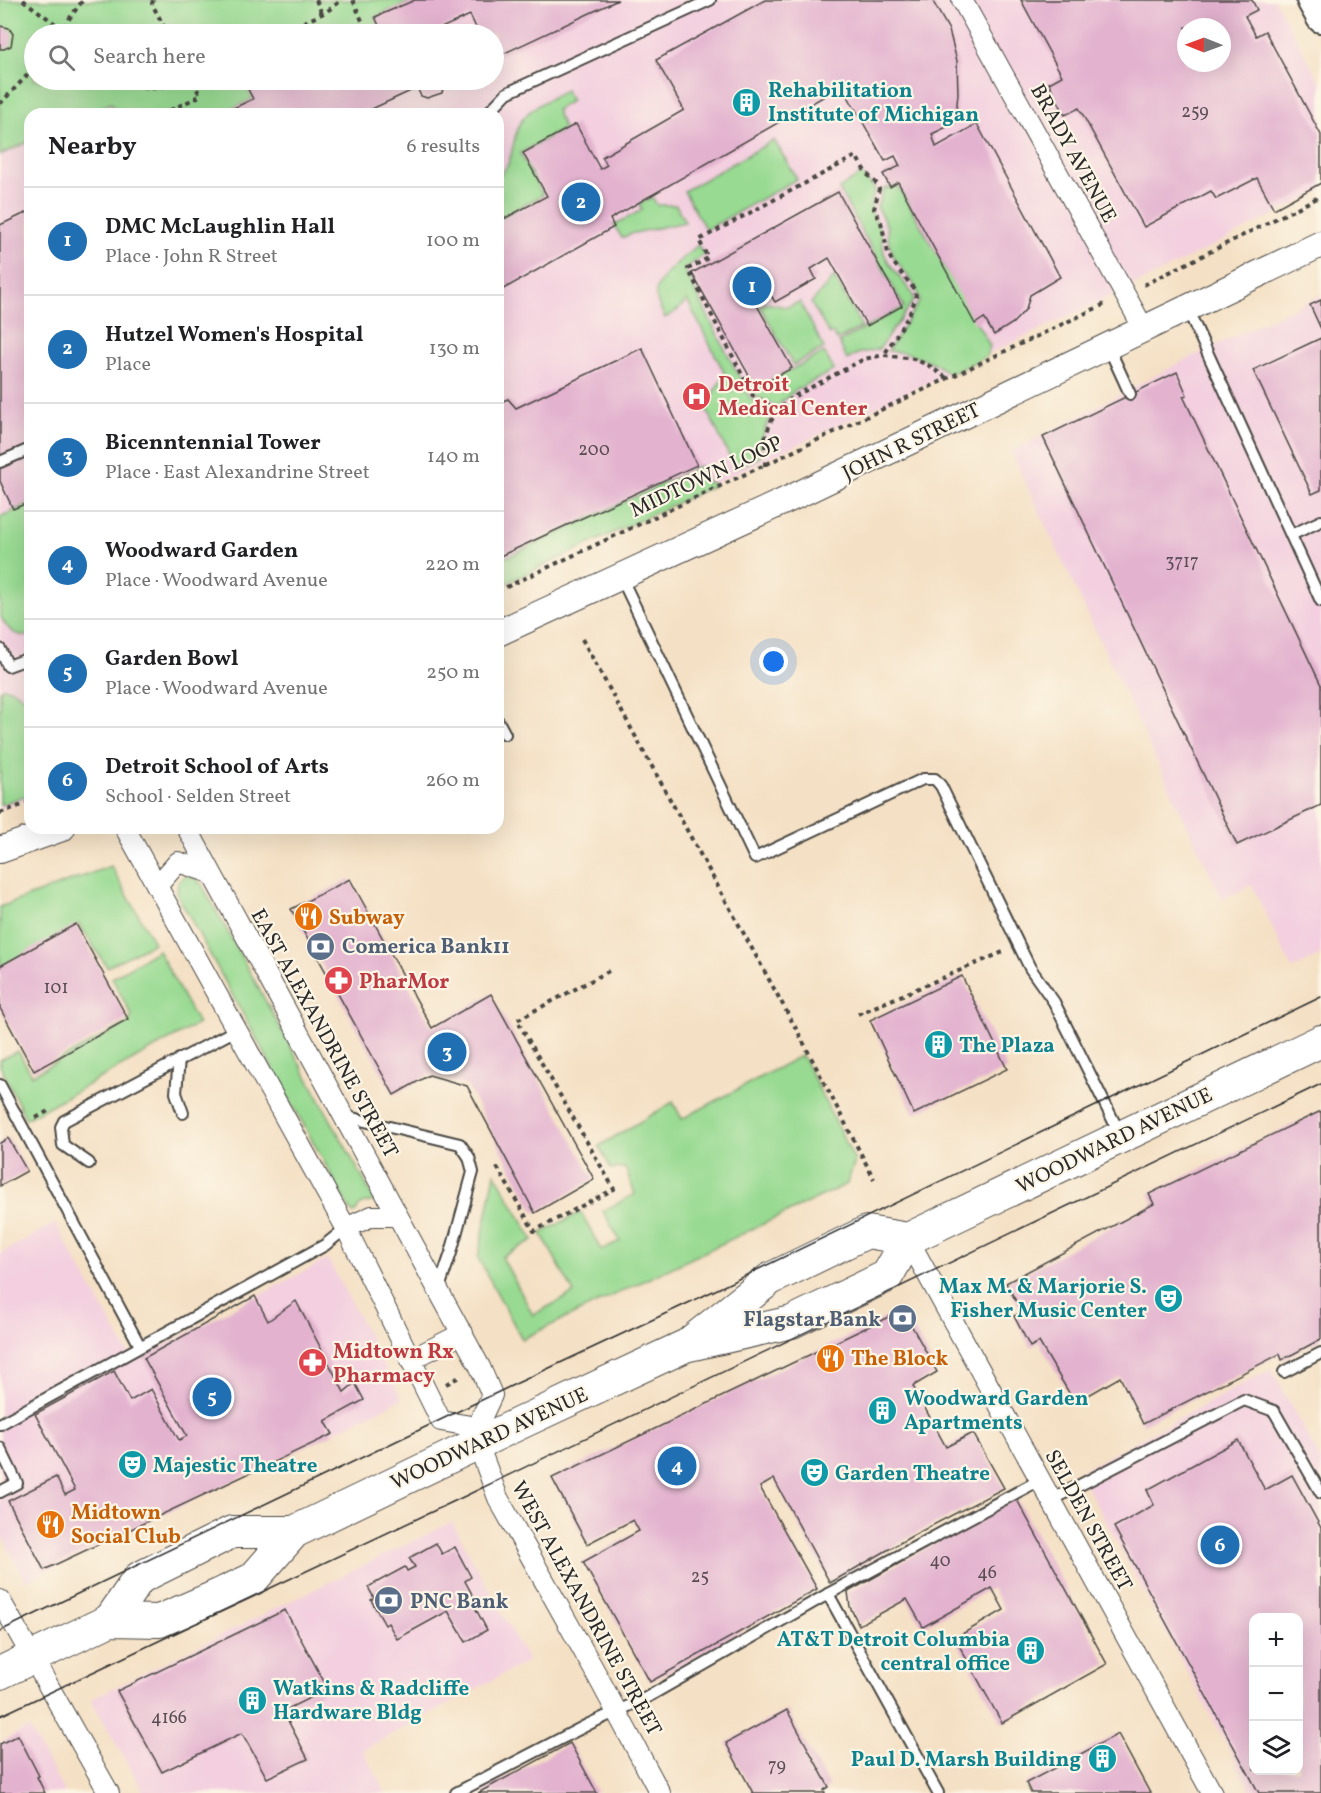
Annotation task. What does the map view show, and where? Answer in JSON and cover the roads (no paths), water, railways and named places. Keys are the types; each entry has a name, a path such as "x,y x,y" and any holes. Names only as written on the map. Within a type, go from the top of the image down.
{"main road":[{"path":"1311,0 1321,18"},
{"name":"WOODWARD AVENUE","path":"0,1673 110,1620 159,1621 253,1579 294,1532 478,1435 686,1346 802,1318 887,1276 908,1239 1321,1041"},
{"name":"WOODWARD AVENUE","path":"686,1346 770,1279 867,1232 908,1239"},
{"name":"WOODWARD AVENUE","path":"110,1620 139,1578 232,1532 294,1532"}],"street":[{"name":"BRADY AVENUE","path":"963,0 1144,329"},
{"name":"JOHN R STREET","path":"504,630 789,499 1321,244"},
{"path":"0,850 45,834"},
{"path":"128,834 346,1228 441,1421 478,1435"},
{"name":"EAST ALEXANDRINE STREET","path":"190,834 480,1367 492,1395 478,1435"},
{"path":"157,886 178,862 211,873"},
{"path":"346,1228 372,1216 397,1216"},
{"name":"SELDEN STREET","path":"908,1239 1212,1793"},
{"path":"410,1360 463,1333"},
{"name":"WEST ALEXANDRINE STREET","path":"478,1435 498,1498 660,1793"},
{"path":"0,1600 109,1793"}],"lane":[{"path":"493,108 507,93 710,0"},
{"path":"1187,307 1321,601"},
{"path":"1108,346 1130,394"},
{"path":"0,462 24,451"},
{"path":"1291,535 1321,520"},
{"path":"621,577 755,858 923,779 935,779 941,786 1030,968 1054,1002 1122,1137"},
{"path":"0,649 8,666 24,660"},
{"path":"89,1163 63,1144 61,1127 64,1121 236,1030"},
{"path":"179,1059 176,1093 183,1113"},
{"path":"0,1085 140,1346"},
{"path":"343,1116 460,1144 469,1157 473,1172 438,1292"},
{"path":"0,1424 325,1245 346,1228"},
{"path":"1284,1372 1321,1353"},
{"path":"1051,1500 1244,1400 1274,1411 1321,1493"},
{"path":"0,1448 17,1483 0,1492"},
{"path":"456,1793 644,1699 828,1594 1040,1480"},
{"path":"828,1594 938,1793"}],"tram line":[{"path":"0,1631 703,1296 1321,997"},
{"path":"0,1716 461,1498 1321,1084"}],"place":[{"name":"Rehabilitation Institute of Michigan","path":"747,102"},
{"name":"Hutzel Women's Hospital","path":"581,202"},
{"name":"DMC McLaughlin Hall","path":"752,286"},
{"name":"Detroit Medical Center","path":"697,396"},
{"name":"Subway","path":"308,917"},
{"name":"Comerica Bank11","path":"321,946"},
{"name":"PharMor","path":"338,981"},
{"name":"The Plaza","path":"938,1045"},
{"name":"Bicenntennial Tower","path":"447,1052"},
{"name":"Max M. & Marjorie S. Fisher Music Center","path":"1168,1298"},
{"name":"Flagstar Bank","path":"902,1319"},
{"name":"The Block","path":"830,1358"},
{"name":"Midtown Rx Pharmacy","path":"312,1363"},
{"name":"Garden Bowl","path":"212,1397"},
{"name":"Woodward Garden Apartments","path":"883,1410"},
{"name":"Majestic Theatre","path":"132,1465"},
{"name":"Woodward Garden","path":"677,1466"},
{"name":"Garden Theatre","path":"814,1473"},
{"name":"Midtown Social Club","path":"50,1524"},
{"name":"Detroit School of Arts","path":"1220,1545"},
{"name":"PNC Bank","path":"389,1601"},
{"name":"AT&T Detroit Columbia central office","path":"1031,1651"},
{"name":"Watkins & Radcliffe Hardware Bldg","path":"252,1700"},
{"name":"Paul D. Marsh Building","path":"1102,1759"}]}
